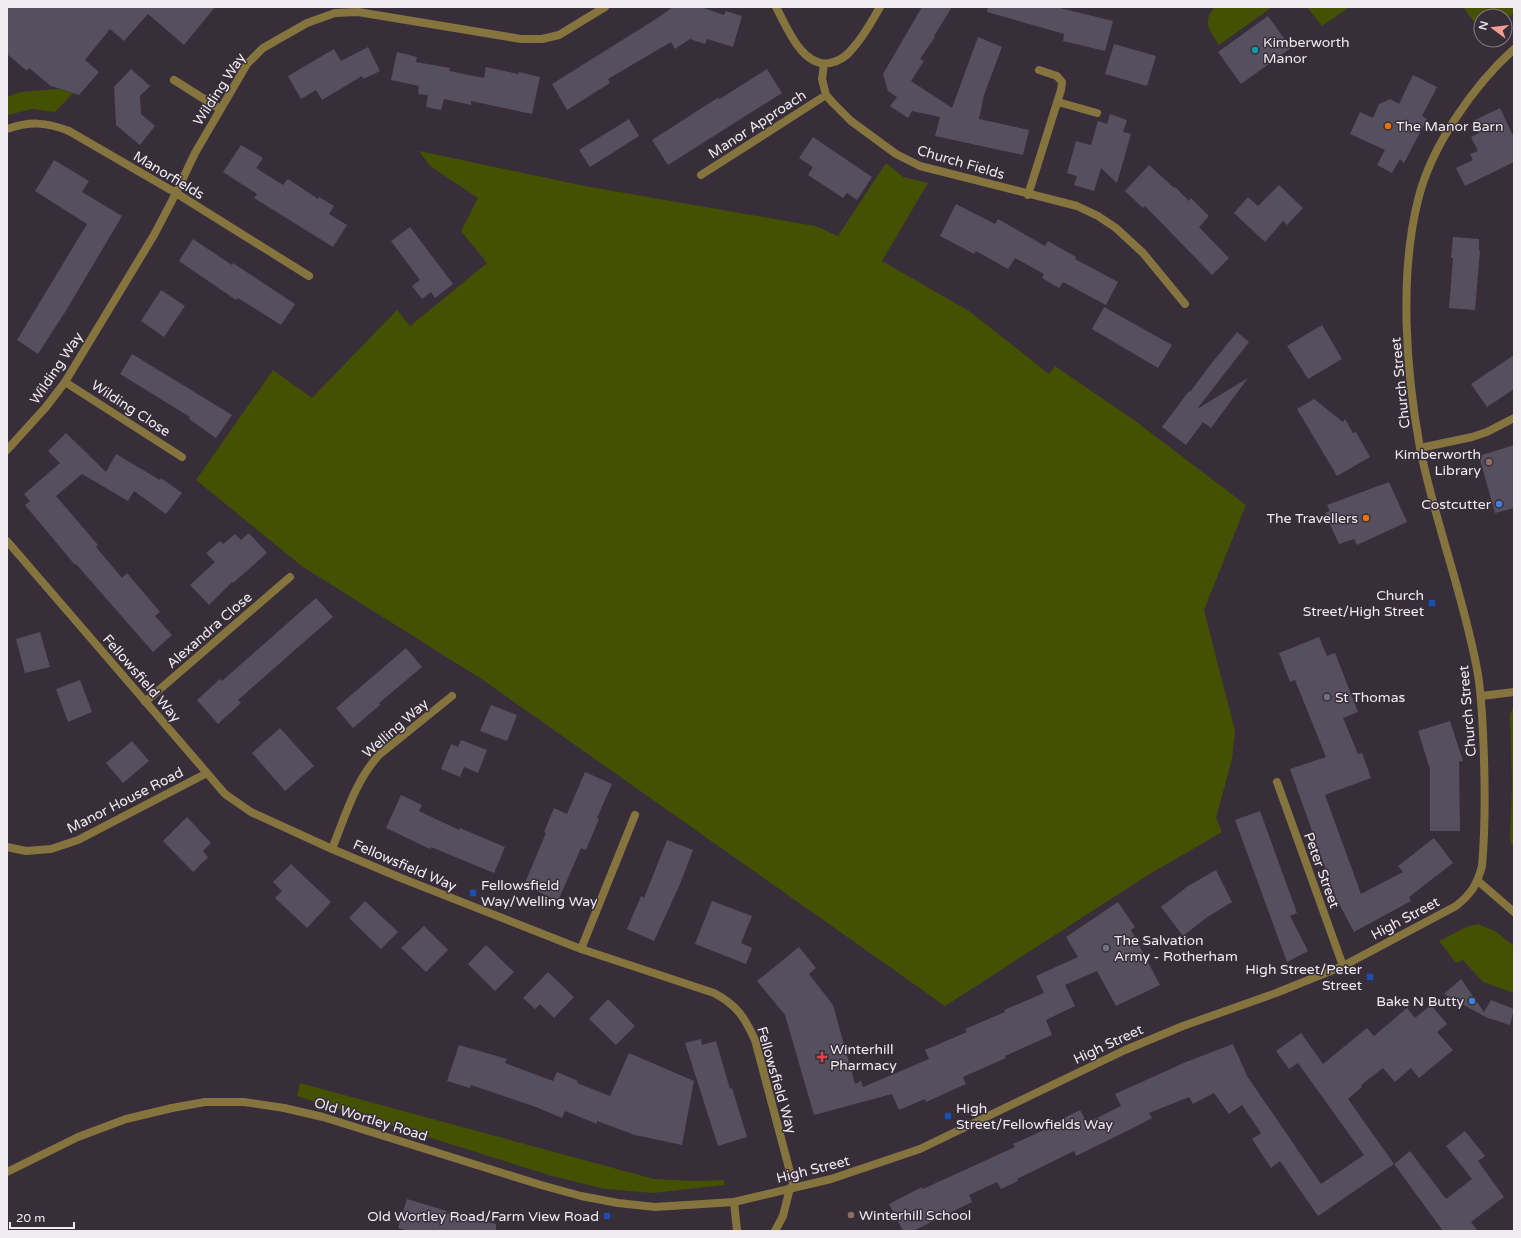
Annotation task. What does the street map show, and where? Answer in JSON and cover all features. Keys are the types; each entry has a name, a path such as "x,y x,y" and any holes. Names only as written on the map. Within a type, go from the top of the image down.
{"street":[{"name":"Wilding Way","path":"7,450 46,407 65,382 154,235 176,194 195,153 220,109 247,64 263,48 307,23 334,10 358,12 520,39 542,39 559,35 605,7"},
{"path":"776,7 803,53 814,61 824,64 836,62 845,57 854,48 880,7"},
{"name":"Church Street","path":"1478,881 1484,849 1485,765 1481,696 1477,669 1466,620 1432,498 1420,448 1411,384 1407,332 1408,284 1410,239 1418,198 1431,163 1451,126 1476,90 1504,58 1514,49"},
{"path":"824,64 822,79 826,95"},
{"path":"1028,194 1058,102 1062,82 1057,76 1038,70"},
{"path":"174,80 220,109"},
{"name":"Manor Approach","path":"701,176 826,95"},
{"name":"Church Fields","path":"826,95 851,121 896,154 920,166 1077,206 1098,216 1116,228 1143,253 1185,304"},
{"path":"1058,102 1096,113"},
{"name":"Manorfields","path":"7,129 18,125 37,123 52,124 68,131 176,194 309,276"},
{"name":"Wilding Close","path":"65,382 182,457"},
{"path":"1420,448 1472,437 1487,432 1514,418"},
{"name":"Fellowsfield Way","path":"7,541 225,794 250,812 408,881 581,949 714,993 726,999 739,1010 755,1040 792,1188"},
{"name":"Alexandra Close","path":"145,702 290,577"},
{"path":"1481,696 1514,692"},
{"name":"Welling Way","path":"332,849 358,786 371,764 379,755 452,696"},
{"name":"Manor House Road","path":"7,846 26,851 51,849 78,840 207,773"},
{"name":"Peter Street","path":"1277,782 1343,966"},
{"path":"581,949 634,816"},
{"path":"1478,881 1514,912"},
{"name":"High Street","path":"734,1202 853,1172 920,1149 1125,1050 1183,1026 1276,993 1343,966 1456,906 1468,896 1478,881"},
{"name":"Old Wortley Road","path":"7,1172 78,1137 126,1119 205,1102 244,1102 284,1108 323,1117 540,1185 581,1196 618,1203 655,1207 734,1202"},
{"path":"774,1231 783,1216 792,1188"},
{"path":"734,1202 737,1231"}],"green space":[{"path":"1215,7 1272,7 1219,45 1208,26 1208,17"},
{"path":"1307,7 1350,7 1322,26"},
{"path":"1463,7 1514,7 1513,14 1513,8 1473,8 1473,20"},
{"path":"59,89 73,93 55,112 33,109 7,115 7,97 20,92"},
{"path":"419,151 585,186 815,226 838,236 886,163 903,177 928,183 882,261 969,311 1049,374 1055,366 1134,420 1246,505 1204,610 1235,731 1232,759 1216,818 1222,832 1148,875 945,1006 483,680 303,567 196,480 273,370 312,398 397,310 410,326 487,263 461,231 478,198 430,166"},
{"path":"1513,707 1514,851 1510,839 1512,784 1510,715"},
{"path":"1478,924 1495,931 1514,946 1514,993 1483,982 1463,960 1456,963 1439,941 1466,927"},
{"path":"300,1083 654,1179 694,1181 724,1180 724,1185 653,1193 605,1189 552,1176 297,1096"}],"building":[{"path":"7,7 215,7 184,45 148,14 124,41 110,29 85,60 99,72 79,95 51,86 29,68 27,71 7,54"},
{"path":"673,7 701,7 724,15 726,11 742,16 733,47 707,39 705,44 690,39 675,49 671,42 608,79 610,83 567,110 552,84"},
{"path":"922,7 952,7 934,36 935,37 920,59 924,61 911,81 952,108 978,37 1002,47 984,95 979,119 1029,130 1023,155 935,136 940,117 912,111 908,118 890,106 897,97 888,91 883,74"},
{"path":"988,7 1056,7 1113,21 1105,51 1063,41 1064,34 987,12"},
{"name":"Kimberworth Manor","path":"1268,16 1291,48 1241,84 1218,52"},
{"path":"1114,44 1156,56 1147,86 1105,74"},
{"path":"368,47 380,71 363,79 362,76 322,100 316,90 301,99 288,76 334,49 341,61"},
{"path":"397,52 417,57 416,62 450,68 449,71 484,78 486,67 540,77 532,114 471,101 471,105 444,99 441,110 426,107 428,95 418,94 419,86 391,80"},
{"path":"131,69 150,86 140,96 141,114 155,126 140,145 116,125 114,87"},
{"path":"767,69 782,93 668,165 652,140 719,97 718,100"},
{"name":"The Manor Barn","path":"1413,75 1437,87 1422,116 1427,119 1404,163 1400,159 1392,173 1377,165 1385,150 1350,134 1360,112 1373,118 1379,104 1390,99 1399,104"},
{"path":"1500,108 1514,138 1514,162 1465,186 1456,168 1473,160 1470,154 1478,151 1471,137 1479,133 1473,121"},
{"path":"1110,114 1127,120 1123,132 1131,134 1117,183 1101,168 1094,191 1074,185 1077,176 1067,173 1076,141 1091,145 1098,121 1107,124"},
{"path":"629,119 639,136 590,167 579,150"},
{"path":"813,137 872,177 857,200 847,193 843,198 808,175 813,167 799,158"},
{"path":"241,145 263,158 256,168 283,185 288,179 318,199 319,197 334,206 329,214 347,225 333,247 254,198 257,194 223,172"},
{"path":"54,160 89,181 82,192 122,216 67,309 38,354 17,340 87,224 35,191"},
{"path":"1149,165 1189,201 1191,198 1209,216 1199,227 1229,258 1212,275 1145,206 1143,208 1125,191"},
{"path":"1279,185 1303,208 1287,225 1283,221 1265,242 1234,213 1248,197 1258,206"},
{"path":"956,204 995,224 998,219 1045,246 1048,241 1076,257 1075,259 1118,282 1106,305 1063,282 1059,288 1042,278 1044,274 1015,258 1008,269 976,251 974,254 940,236"},
{"path":"410,227 453,284 435,298 431,292 422,299 412,286 420,280 391,241"},
{"path":"1453,237 1479,239 1480,251 1475,310 1449,308"},
{"path":"193,239 232,265 233,263 295,304 281,325 238,298 236,300 179,261"},
{"path":"161,290 185,306 164,337 141,321"},
{"path":"1104,307 1172,345 1158,368 1092,329"},
{"path":"1322,325 1342,359 1308,379 1287,346"},
{"path":"1237,332 1249,342 1197,409 1248,378 1211,428 1203,422 1186,445 1162,427"},
{"path":"132,354 232,415 216,438 189,419 190,417 120,374"},
{"path":"1514,355 1514,389 1487,407 1471,384"},
{"path":"1314,399 1343,422 1345,419 1353,433 1356,432 1370,457 1337,476 1297,409"},
{"path":"66,433 106,472 116,454 160,480 161,478 182,493 166,514 134,491 128,501 82,474 56,496 98,545 96,547 122,578 127,573 160,612 155,616 172,635 153,652 76,564 75,565 25,505 30,501 24,494 60,463 48,451"},
{"path":"1514,445 1514,508 1495,513 1479,456"},
{"name":"The Travellers","path":"1389,482 1407,522 1357,545 1354,539 1339,544 1325,513 1330,511 1327,505"},
{"path":"249,533 267,553 233,583 232,582 209,605 190,585 215,562 206,553 220,541 223,544 235,534 241,540"},
{"path":"316,598 333,617 238,700 241,703 218,724 197,700 220,679 222,681"},
{"path":"40,632 50,667 25,673 16,639"},
{"path":"1319,637 1327,656 1335,653 1358,712 1343,718 1358,754 1362,753 1371,778 1325,795 1361,894 1403,872 1398,866 1434,838 1453,863 1409,897 1411,901 1354,932 1336,898 1290,769 1326,757 1295,680 1290,682 1279,653"},
{"path":"406,648 422,667 379,703 380,705 353,728 336,708"},
{"path":"80,680 92,712 68,722 56,689"},
{"path":"491,705 517,715 507,741 480,731"},
{"path":"1450,721 1463,761 1459,762 1460,831 1430,831 1430,769 1418,731"},
{"path":"280,728 314,766 285,791 252,753"},
{"path":"461,740 487,750 478,773 464,767 460,777 441,769 451,744 458,747"},
{"path":"132,741 149,761 123,783 106,763"},
{"path":"585,772 612,784 597,818 599,819 586,850 581,848 558,901 524,885 546,833 544,832 554,808 567,814"},
{"path":"401,795 422,805 419,811 459,830 460,828 505,847 494,873 431,847 430,849 386,828"},
{"path":"1260,811 1297,913 1290,916 1308,951 1287,962 1235,820"},
{"path":"187,817 211,843 203,851 208,857 193,872 163,841"},
{"path":"667,840 693,850 680,884 654,941 627,929 641,896 644,898"},
{"path":"291,864 331,902 307,928 275,898 282,891 273,882"},
{"path":"1216,870 1232,902 1206,918 1183,936 1161,907 1188,886"},
{"path":"365,901 398,932 381,949 349,918"},
{"path":"712,901 752,916 741,943 752,948 746,964 695,944"},
{"path":"1118,902 1135,927 1131,930 1160,985 1116,1006 1097,971 1065,985 1075,1006 1046,1020 1052,1035 963,1077 966,1084 926,1102 925,1099 899,1110 892,1094 814,1115 785,1015 757,981 799,947 816,968 809,974 833,1005 855,1084 861,1081 863,1087 929,1059 925,1050 967,1032 965,1029 1005,1012 1004,1010 1044,993 1036,976 1078,957 1066,937"},
{"path":"424,926 448,950 426,972 401,948"},
{"path":"486,945 514,972 495,991 468,964"},
{"path":"548,972 574,997 554,1018 540,1004 535,1009 523,998"},
{"name":"Bake N Butty","path":"1461,979 1484,1012 1491,1000 1514,1009 1510,1025 1488,1018 1489,1019 1444,994"},
{"path":"608,999 635,1026 616,1045 589,1019"},
{"path":"1431,1005 1447,1024 1437,1032 1453,1050 1419,1078 1411,1068 1395,1082 1383,1068 1361,1085 1362,1087 1348,1099 1394,1164 1318,1216 1280,1161 1271,1168 1252,1139 1261,1133 1242,1105 1229,1114 1214,1093 1193,1104 1189,1097 1149,1113 1152,1118 1133,1128 1076,1156 1074,1151 1017,1179 1018,1181 1001,1189 997,1182 969,1195 972,1202 913,1231 903,1231 889,1204 922,1187 923,1189 1015,1147 1013,1144 1059,1123 1058,1121 1080,1110 1087,1123 1121,1106 1115,1094 1186,1062 1233,1044 1247,1076 1321,1184 1364,1155 1298,1063 1289,1069 1276,1051 1301,1033 1323,1064 1367,1028 1374,1036 1407,1008 1415,1018"},
{"path":"701,1039 702,1045 716,1041 730,1089 732,1088 747,1137 718,1146 685,1043"},
{"path":"459,1045 507,1059 505,1063 553,1081 557,1072 578,1081 577,1083 610,1096 629,1053 694,1081 682,1145 635,1135 597,1121 597,1124 565,1111 562,1118 536,1107 471,1085 470,1088 447,1081"},
{"path":"1465,1131 1485,1156 1478,1161 1504,1197 1471,1222 1478,1231 1443,1231 1394,1164 1410,1151 1446,1199 1472,1179 1446,1146"},
{"path":"407,1199 447,1211 446,1213 496,1224 496,1231 409,1231 398,1228"}],"place":[{"name":"Kimberworth Manor","path":"1255,50"},
{"name":"The Manor Barn","path":"1388,126"},
{"name":"Kimberworth Library","path":"1489,462"},
{"name":"Costcutter","path":"1499,504"},
{"name":"The Travellers","path":"1366,518"},
{"name":"Church Street/High Street","path":"1432,603"},
{"name":"St Thomas","path":"1327,697"},
{"name":"Fellowsfield Way/Welling Way","path":"473,893"},
{"name":"The Salvation Army - Rotherham","path":"1106,948"},
{"name":"High Street/Peter Street","path":"1370,977"},
{"name":"Bake N Butty","path":"1472,1001"},
{"name":"Winterhill Pharmacy","path":"822,1057"},
{"name":"High Street/Fellowfields Way","path":"948,1116"},
{"name":"Winterhill School","path":"851,1215"},
{"name":"Old Wortley Road/Farm View Road","path":"607,1216"}]}
